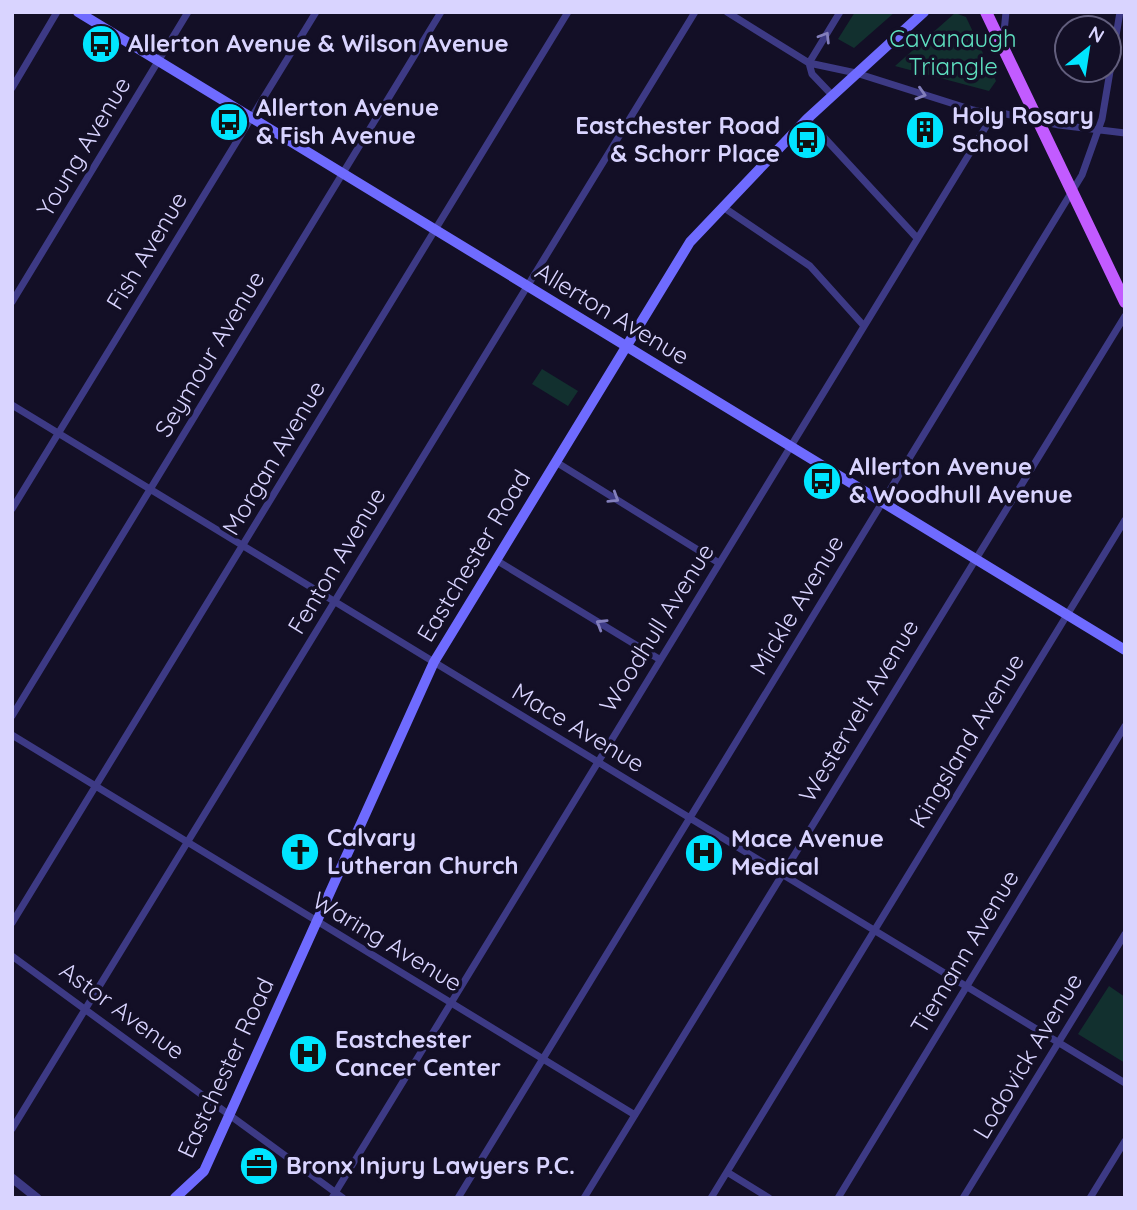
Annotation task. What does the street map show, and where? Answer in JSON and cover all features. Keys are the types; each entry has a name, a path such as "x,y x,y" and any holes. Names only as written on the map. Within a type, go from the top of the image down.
{"main road":[{"name":"Allerton Avenue","path":"78,12 1125,650"},
{"name":"Eastchester Road","path":"175,1198 204,1171 434,662 690,242 807,119 924,12"},
{"path":"986,12 1125,302"}],"street":[{"path":"12,88 57,12"},
{"name":"Young Avenue","path":"12,302 188,12"},
{"name":"Fish Avenue","path":"12,509 316,12"},
{"name":"Seymour Avenue","path":"12,716 441,12"},
{"name":"Morgan Avenue","path":"12,923 568,12"},
{"name":"Fenton Avenue","path":"12,1129 695,12"},
{"path":"727,12 809,62 856,73 993,115 999,113 1125,133"},
{"path":"832,95 812,74 809,62 840,12"},
{"path":"1003,47 1006,12"},
{"name":"Mickle Avenue","path":"458,1198 1086,166 1099,130 1120,12"},
{"name":"Woodhull Avenue","path":"334,1195 993,115"},
{"path":"807,119 917,238"},
{"path":"723,207 810,266 864,326"},
{"name":"Westervelt Avenue","path":"584,1198 1125,316"},
{"name":"Mace Avenue","path":"12,405 1125,1083"},
{"path":"556,462 719,563"},
{"name":"Kingsland Avenue","path":"711,1198 1125,520"},
{"path":"496,560 659,659"},
{"name":"Tiemann Avenue","path":"838,1198 1125,726"},
{"name":"Waring Avenue","path":"12,735 635,1115"},
{"name":"Lodovick Avenue","path":"964,1198 1125,934"},
{"name":"Astor Avenue","path":"12,956 230,1114 334,1195 343,1198"},
{"path":"1090,1198 1125,1141"},
{"path":"727,1172 769,1198"},
{"path":"12,1178 37,1198"}],"green space":[{"path":"855,12 895,12 854,48 838,39"},
{"name":"Cavanaugh Triangle","path":"955,13 966,17 996,81 989,91 895,66"},
{"path":"542,369 578,391 568,406 532,384"},
{"path":"1109,986 1125,997 1125,1063 1078,1034"}],"place":[{"name":"Allerton Avenue & Wilson Avenue","path":"101,44"},
{"name":"Allerton Avenue & Fish Avenue","path":"229,122"},
{"name":"Holy Rosary School","path":"925,130"},
{"name":"Eastchester Road & Schorr Place","path":"807,140"},
{"name":"Allerton Avenue & Woodhull Avenue","path":"822,481"},
{"name":"Calvary Lutheran Church","path":"300,852"},
{"name":"Mace Avenue Medical","path":"704,853"},
{"name":"Eastchester Cancer Center","path":"308,1054"},
{"name":"Bronx Injury Lawyers P.C.","path":"259,1166"}]}
